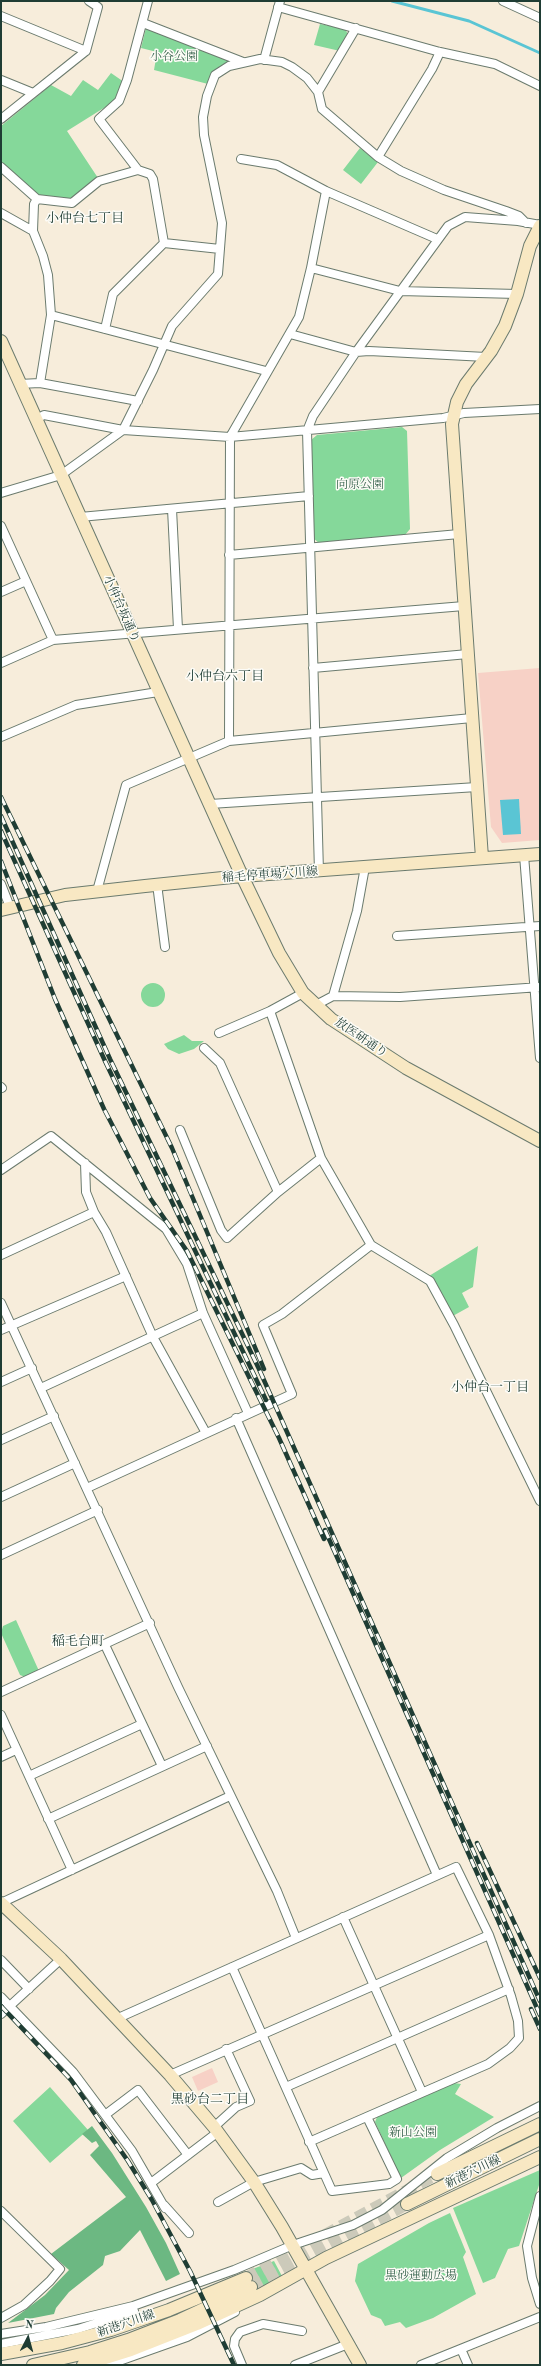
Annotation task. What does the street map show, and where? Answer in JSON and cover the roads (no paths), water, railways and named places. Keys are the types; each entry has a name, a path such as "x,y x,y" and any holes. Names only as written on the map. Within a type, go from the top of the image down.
{"street":[{"path":"1,119 86,51 98,7 89,1"},
{"path":"148,1 127,80 119,101 99,120 138,170 150,174 153,179 164,243"},
{"path":"504,1 540,18"},
{"path":"264,60 279,4 440,52 495,64 540,86"},
{"path":"1,16 86,51"},
{"path":"143,23 243,62"},
{"path":"318,92 356,28"},
{"path":"378,157 432,69 440,52"},
{"path":"1,493 61,475 123,430 138,401 172,326 218,274 222,223 204,135 203,117 207,96 215,75 229,66 243,62 264,60 282,62 292,67 307,78 318,92 322,109 378,157 401,172 437,187 519,216 526,223"},
{"path":"1,80 33,93"},
{"path":"242,159 277,165 326,191 437,239"},
{"path":"1,167 37,199 72,203 99,181 138,170"},
{"path":"229,741 230,437 266,371 290,334 302,307 326,191"},
{"path":"37,199 34,204 32,218 33,232 43,256 48,275 51,315 40,382"},
{"path":"1,213 33,232"},
{"path":"318,872 307,431 313,416 356,352 437,239 448,226 465,217 526,223 540,226 530,246 517,294 505,326 486,357 466,384 454,414 452,442 482,858"},
{"path":"164,243 220,249"},
{"path":"105,329 113,294 164,243"},
{"path":"311,268 400,291 517,294"},
{"path":"51,315 266,371"},
{"path":"290,334 356,352 369,351 486,357"},
{"name":"小仲台坂通り","path":"1,342 242,876"},
{"path":"19,384 40,382 138,401"},
{"path":"36,419 44,415 123,430 230,437 443,418 454,414 540,409"},
{"path":"80,517 309,496"},
{"path":"172,509 178,629"},
{"path":"1,526 53,640"},
{"path":"229,555 459,534"},
{"path":"1,592 26,581"},
{"path":"1,663 53,640 464,606"},
{"path":"313,668 468,654"},
{"path":"1,737 76,705 158,692"},
{"path":"97,891 126,785 190,759 229,741 472,718"},
{"path":"210,804 316,796 477,787"},
{"name":"稲毛停車場穴川線","path":"6,908 97,891 157,884 242,876 318,872 540,854"},
{"path":"524,855 528,927 537,987 540,1058"},
{"path":"333,996 357,911 365,867"},
{"name":"放医研通り","path":"242,876 279,954 303,993 331,1019 406,1068 540,1141"},
{"path":"1,884 6,908"},
{"path":"157,884 165,947"},
{"path":"397,936 540,926"},
{"path":"316,1005 333,996 400,997 537,987"},
{"path":"219,1034 270,1012 303,993"},
{"path":"270,1012 321,1158 371,1245 430,1281 454,1325 540,1501"},
{"path":"204,1048 220,1063 278,1192"},
{"path":"180,1130 221,1230 227,1238 278,1192 321,1158"},
{"path":"1,1170 51,1136 166,1229 187,1264 203,1313 248,1413"},
{"path":"85,1163 86,1192 94,1212 106,1232 152,1337 206,1433"},
{"path":"1,1255 94,1212"},
{"path":"87,1488 236,1418 292,1394 263,1325 282,1314 371,1245"},
{"path":"1,1330 126,1276"},
{"path":"1,1303 230,1796 277,1891 296,1938"},
{"path":"41,1388 203,1313"},
{"path":"1,1382 32,1368"},
{"path":"1,1440 54,1416"},
{"path":"236,1418 437,1875"},
{"path":"1,1497 75,1463"},
{"path":"1,1554 98,1510"},
{"path":"1,1692 150,1623"},
{"path":"105,1645 162,1766"},
{"path":"1,1715 72,1870"},
{"path":"29,1776 142,1724"},
{"path":"48,1819 207,1746"},
{"path":"1,1757 16,1750"},
{"path":"230,1796 1,1903 61,1959 116,2020 170,2075 216,2129 254,2182 293,2244 360,2365"},
{"path":"116,2020 456,1867 489,1935 509,1989 518,2021 519,2038 510,2048 488,2064 309,2142"},
{"path":"343,1917 422,2092"},
{"path":"170,2075 374,1984 489,1935"},
{"path":"1,2014 61,1959"},
{"path":"1,1960 29,1989"},
{"path":"232,1967 332,2191 389,2184 397,2179 367,2117"},
{"path":"286,2087 509,1989"},
{"path":"1,1997 73,2072 106,2114 132,2151 164,2207 189,2232"},
{"path":"151,2183 188,2155 216,2129 236,2107 250,2101 226,2049"},
{"path":"106,2114 138,2090 188,2155"},
{"path":"1,2334 93,2317 234,2270 293,2244 315,2238 370,2217 396,2200 447,2158 497,2128 540,2106"},
{"name":"新港穴川線","path":"437,2174 540,2124"},
{"name":"新港穴川線","path":"407,2204 540,2139"},
{"path":"83,2365 170,2336 252,2287 306,2269 540,2157"},
{"path":"218,2202 254,2182 301,2168 312,2175 324,2173"},
{"path":"540,2196 527,2246 532,2278 540,2304"},
{"path":"1,2211 60,2269 50,2281 24,2305 1,2318"},
{"path":"108,2365 202,2330 253,2302 252,2287"},
{"name":"新港穴川線","path":"1,2354 62,2344 111,2330 169,2310 252,2287"},
{"name":"新港穴川線","path":"33,2365 76,2355 128,2340 180,2320 252,2287"},
{"path":"1,2344 57,2334 116,2317 166,2297 179,2289"},
{"path":"421,2365 540,2317"},
{"path":"242,2365 234,2346 235,2339 240,2332 263,2324 302,2331"},
{"path":"300,2364 348,2344"},
{"path":"461,2349 468,2365"}],"water":[{"path":"519,799 521,834 503,835 500,800"}],"waterway":[{"path":"392,1 469,21 540,53"}],"tunnel":[{"path":"246,2278 437,2174"},
{"path":"251,2287 407,2204"}],"railway":[{"path":"1,797 172,1148 264,1369"},
{"path":"1,816 110,1059 259,1369 540,2001"},
{"path":"1,831 105,1061 266,1400"},
{"path":"1,861 55,999 104,1109 150,1198 187,1251 279,1438 324,1539"},
{"path":"325,1530 540,2015"},
{"path":"477,1843 540,1978"},
{"path":"1,2006 71,2080 128,2161 152,2200 190,2271 234,2365"},
{"path":"531,2009 540,2029"}],"district":[{"name":"小仲台七丁目","path":"85,219"},
{"name":"小仲台六丁目","path":"225,677"},
{"name":"小仲台一丁目","path":"490,1388"},
{"name":"稲毛台町","path":"78,1642"},
{"name":"黒砂台二丁目","path":"210,2100"}],"park label":[{"name":"小谷公園","path":"174,57"},
{"name":"向原公園","path":"360,485"},
{"name":"新山公園","path":"413,2133"},
{"name":"黒砂運動広場","path":"421,2276"}]}
